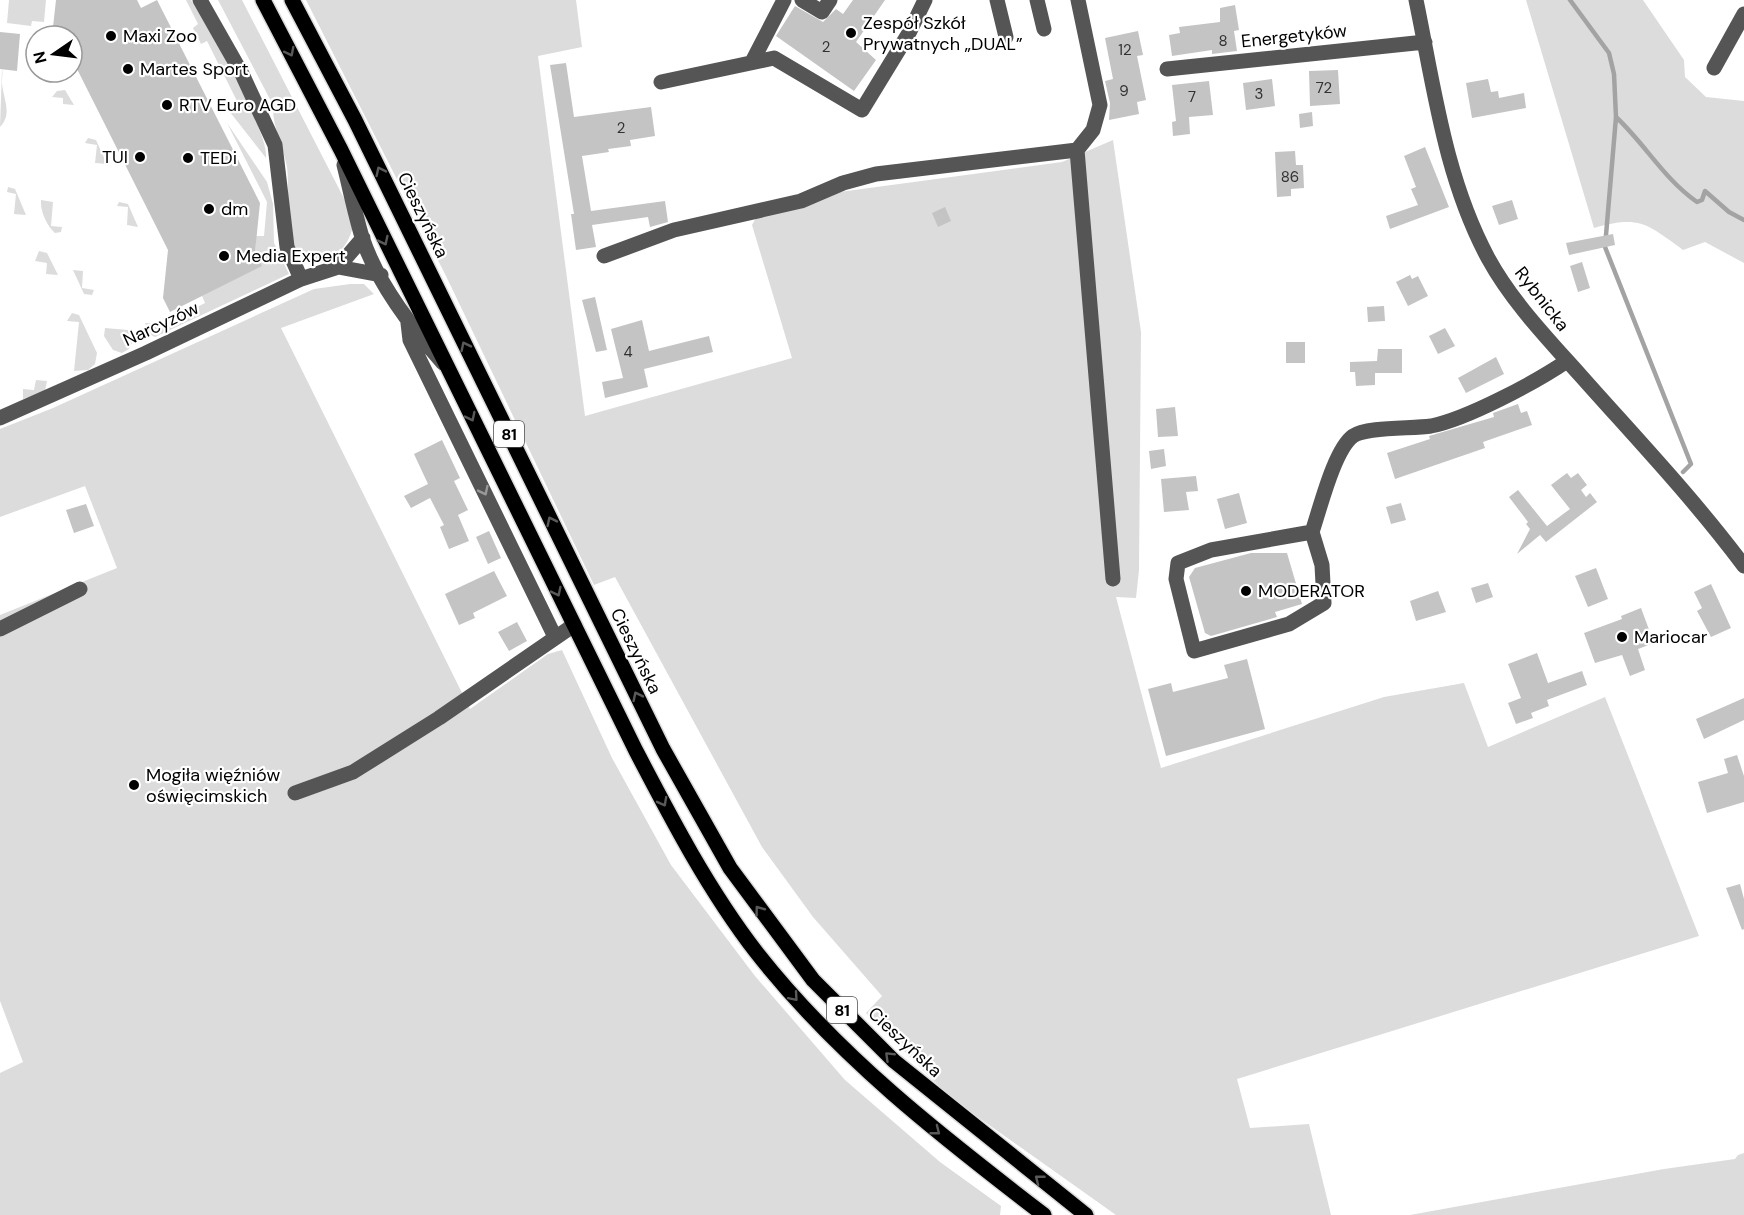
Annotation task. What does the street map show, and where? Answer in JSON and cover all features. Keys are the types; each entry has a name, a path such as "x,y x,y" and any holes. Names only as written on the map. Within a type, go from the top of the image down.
{"main road":[{"name":"81","path":"262,0 341,150 444,365 678,830 727,911 757,952 831,1037 915,1114 1044,1215"},
{"name":"Cieszyńska","path":"292,0 355,120 663,749 730,868 813,980 894,1061 1086,1215"}],"street":[{"path":"200,0 242,74 274,145 287,247 301,279"},
{"path":"752,62 784,0"},
{"path":"802,0 822,12 830,0"},
{"path":"660,82 774,58 862,110 909,33 925,0"},
{"path":"998,0 1006,37"},
{"path":"1037,0 1044,29"},
{"path":"1078,0 1100,105 1093,130 1077,150 1113,579"},
{"name":"Rybnicka","path":"1416,0 1451,166 1471,222 1489,259 1512,297 1682,490 1744,566"},
{"path":"1714,68 1744,14"},
{"name":"Energetyków","path":"1167,69 1425,42"},
{"path":"341,150 363,238 408,324 444,365"},
{"path":"604,256 674,230 801,201 843,183 876,174 1077,150"},
{"path":"338,267 363,238"},
{"name":"Narcyzów","path":"0,417 146,353 301,279 338,267 381,274"},
{"path":"408,324 410,340 555,637"},
{"path":"1312,532 1211,550 1178,563 1176,579 1194,651 1289,624 1324,603 1322,565 1312,532 1342,448 1354,435 1397,427 1431,426 1471,411 1541,377 1568,361"},
{"path":"0,629 80,589"},
{"path":"295,793 362,766 439,718 574,625"}],"shaded area":[{"path":"9,0 46,0 44,22 32,21 31,24 24,25 7,23"},
{"path":"186,0 191,0 236,79 258,125 266,158 226,107 237,101 207,41 201,44 193,28 198,24"},
{"path":"218,0 242,0 353,216 352,228 342,249 323,262 313,263 303,259 295,249 288,221 287,167 276,128 273,105"},
{"path":"306,0 576,0 582,47 538,56 585,416 792,358 752,225 765,202 1062,162 1113,140 1141,332 1139,570 1136,598 1116,597 1161,768 1384,697 1464,683 1488,747 1605,697 1699,936 1237,1079 1250,1128 1309,1124 1331,1215 1116,1215 951,1098 866,1013 882,996 813,917 762,847 615,577 594,585 446,276"},
{"path":"1526,0 1643,0 1684,60 1685,77 1706,97 1744,101 1744,263 1705,242 1683,250 1642,224 1622,222 1594,228"},
{"path":"2,69 7,111 0,127"},
{"path":"65,90 74,105 63,104 63,98 52,97 57,91"},
{"path":"227,123 267,182 273,204 274,243 289,274 155,337 149,334 145,323 164,324 205,303 202,296 255,252 256,236 264,236 267,202"},
{"path":"88,138 96,140 107,164 95,163 97,145 85,143"},
{"path":"8,187 15,189 26,215 14,214 16,194 7,192"},
{"path":"41,200 53,202 51,226 62,227 61,232 55,233 49,226 43,213"},
{"path":"119,202 128,204 138,227 127,225 128,207 117,206"},
{"path":"39,251 47,253 58,275 46,274 47,263 35,261"},
{"path":"73,270 83,271 82,288 94,290 92,295 84,294"},
{"path":"364,284 374,294 281,328 470,709 548,654 562,650 612,758 671,865 755,976 845,1080 940,1162 1001,1206 1000,1215 0,1215 0,1073 23,1062 0,1001 0,615 117,568 85,486 0,517 0,429 53,408 314,289"},
{"path":"72,313 79,315 97,353 95,364 88,370 74,371 79,322 67,321"},
{"path":"105,328 128,330 133,341 129,349 122,353 113,350 104,336"},
{"path":"36,380 47,381 45,391 23,399 23,389 34,390"},
{"path":"1744,1153 1744,1215 1410,1215 1664,1169 1735,1159"}],"building":[{"path":"56,0 137,0 141,8 157,0 260,203 255,252 262,266 170,312 163,298 168,250 84,83 84,24 53,24"},
{"path":"853,0 885,0 856,42 876,60 854,91 776,36 795,6 823,22 836,9 843,14"},
{"path":"1235,5 1239,30 1234,31 1237,51 1212,54 1212,50 1172,56 1169,35 1180,33 1179,27 1220,22 1220,8"},
{"path":"1138,31 1143,55 1137,56 1146,100 1137,102 1139,114 1109,120 1110,103 1105,81 1113,79 1105,38"},
{"path":"0,32 20,34 17,71 0,69"},
{"path":"566,63 574,117 651,107 655,136 630,140 631,146 582,156 591,211 665,201 668,222 650,227 648,217 592,225 596,247 576,250 571,214 574,214 550,65"},
{"path":"1338,70 1340,104 1310,106 1309,71"},
{"path":"1272,79 1275,106 1246,110 1243,83"},
{"path":"1488,79 1491,92 1498,91 1499,98 1524,93 1526,108 1472,118 1466,83"},
{"path":"1209,81 1213,115 1189,117 1190,134 1173,136 1172,122 1176,121 1172,85"},
{"path":"1312,112 1313,126 1300,128 1299,114"},
{"path":"1425,147 1449,207 1390,229 1386,216 1418,205 1411,189 1416,187 1404,156"},
{"path":"1295,151 1296,165 1303,165 1304,188 1291,189 1291,196 1277,197 1275,152"},
{"path":"1512,200 1518,219 1499,225 1492,206"},
{"path":"945,207 951,221 938,227 932,213"},
{"path":"1613,234 1615,245 1569,255 1566,243"},
{"path":"1582,262 1590,288 1578,292 1570,266"},
{"path":"1410,275 1412,279 1418,276 1428,296 1408,306 1396,282"},
{"path":"595,297 607,350 596,352 582,300"},
{"path":"1384,306 1385,321 1368,322 1367,307"},
{"path":"642,320 649,351 709,336 713,352 644,369 648,387 605,398 602,382 623,378 611,329"},
{"path":"1445,328 1455,346 1438,354 1429,336"},
{"path":"1286,342 1305,342 1305,363 1286,363"},
{"path":"1378,349 1402,349 1402,373 1375,373 1375,385 1356,386 1355,372 1350,372 1350,362 1377,361"},
{"path":"1496,357 1504,374 1466,393 1458,378"},
{"path":"1518,404 1521,413 1527,411 1532,425 1483,442 1485,448 1395,479 1387,453 1430,439 1429,436 1494,417 1493,413"},
{"path":"1175,407 1178,436 1158,437 1156,409"},
{"path":"442,440 460,478 454,481 468,510 458,515 469,541 449,549 440,527 444,525 430,498 411,508 404,496 428,484 414,454"},
{"path":"1164,449 1166,466 1151,469 1149,451"},
{"path":"1567,473 1571,478 1578,473 1587,485 1581,490 1586,497 1590,493 1597,502 1546,542 1540,535 1517,554 1530,529 1526,524 1528,522 1509,497 1518,490 1547,526 1570,509 1551,485"},
{"path":"1196,476 1198,491 1186,492 1189,510 1164,512 1161,479"},
{"path":"1239,493 1247,523 1225,529 1217,499"},
{"path":"1401,503 1406,520 1391,524 1386,507"},
{"path":"86,504 94,526 74,533 66,510"},
{"path":"489,531 501,558 488,564 476,537"},
{"name":"MODERATOR","path":"1251,553 1287,553 1302,604 1275,612 1277,617 1211,636 1205,633 1189,577 1195,568"},
{"path":"1596,568 1608,599 1588,607 1575,576"},
{"path":"494,571 507,596 473,613 475,618 459,625 445,594"},
{"path":"1488,583 1493,597 1476,603 1471,588"},
{"path":"1711,584 1731,628 1711,637 1697,611 1702,608 1694,592"},
{"path":"1438,591 1446,612 1416,621 1410,601"},
{"path":"1641,608 1654,643 1638,649 1645,670 1630,676 1622,655 1595,663 1584,633 1622,619 1621,616"},
{"path":"517,622 527,641 509,651 498,632"},
{"path":"1537,653 1548,683 1582,671 1587,685 1547,700 1549,706 1531,713 1533,718 1516,724 1508,703 1521,698 1508,664"},
{"path":"1247,659 1265,729 1166,756 1148,689 1171,683 1173,692 1228,678 1224,665"},
{"path":"1744,698 1744,720 1704,739 1696,719"},
{"path":"1737,755 1744,776 1744,802 1707,813 1698,782 1728,773 1724,759"},
{"path":"1740,884 1744,899 1744,929 1742,930 1726,888"}],"waterway":[{"path":"1570,0 1609,53 1614,74 1616,117 1605,247 1691,464 1683,472"},
{"path":"1616,117 1685,193 1697,202 1702,200 1705,191 1729,212 1744,220"}],"place":[{"name":"Zespół Szkół Prywatnych „DUAL”","path":"851,33"},
{"name":"Maxi Zoo","path":"111,36"},
{"name":"Martes Sport","path":"128,69"},
{"name":"RTV Euro AGD","path":"167,105"},
{"name":"TUI","path":"140,157"},
{"name":"TEDi","path":"188,158"},
{"name":"dm","path":"209,209"},
{"name":"Media Expert","path":"224,256"},
{"name":"MODERATOR","path":"1246,591"},
{"name":"Mariocar","path":"1622,637"},
{"name":"Mogiła więźniów oświęcimskich","path":"134,785"}]}
